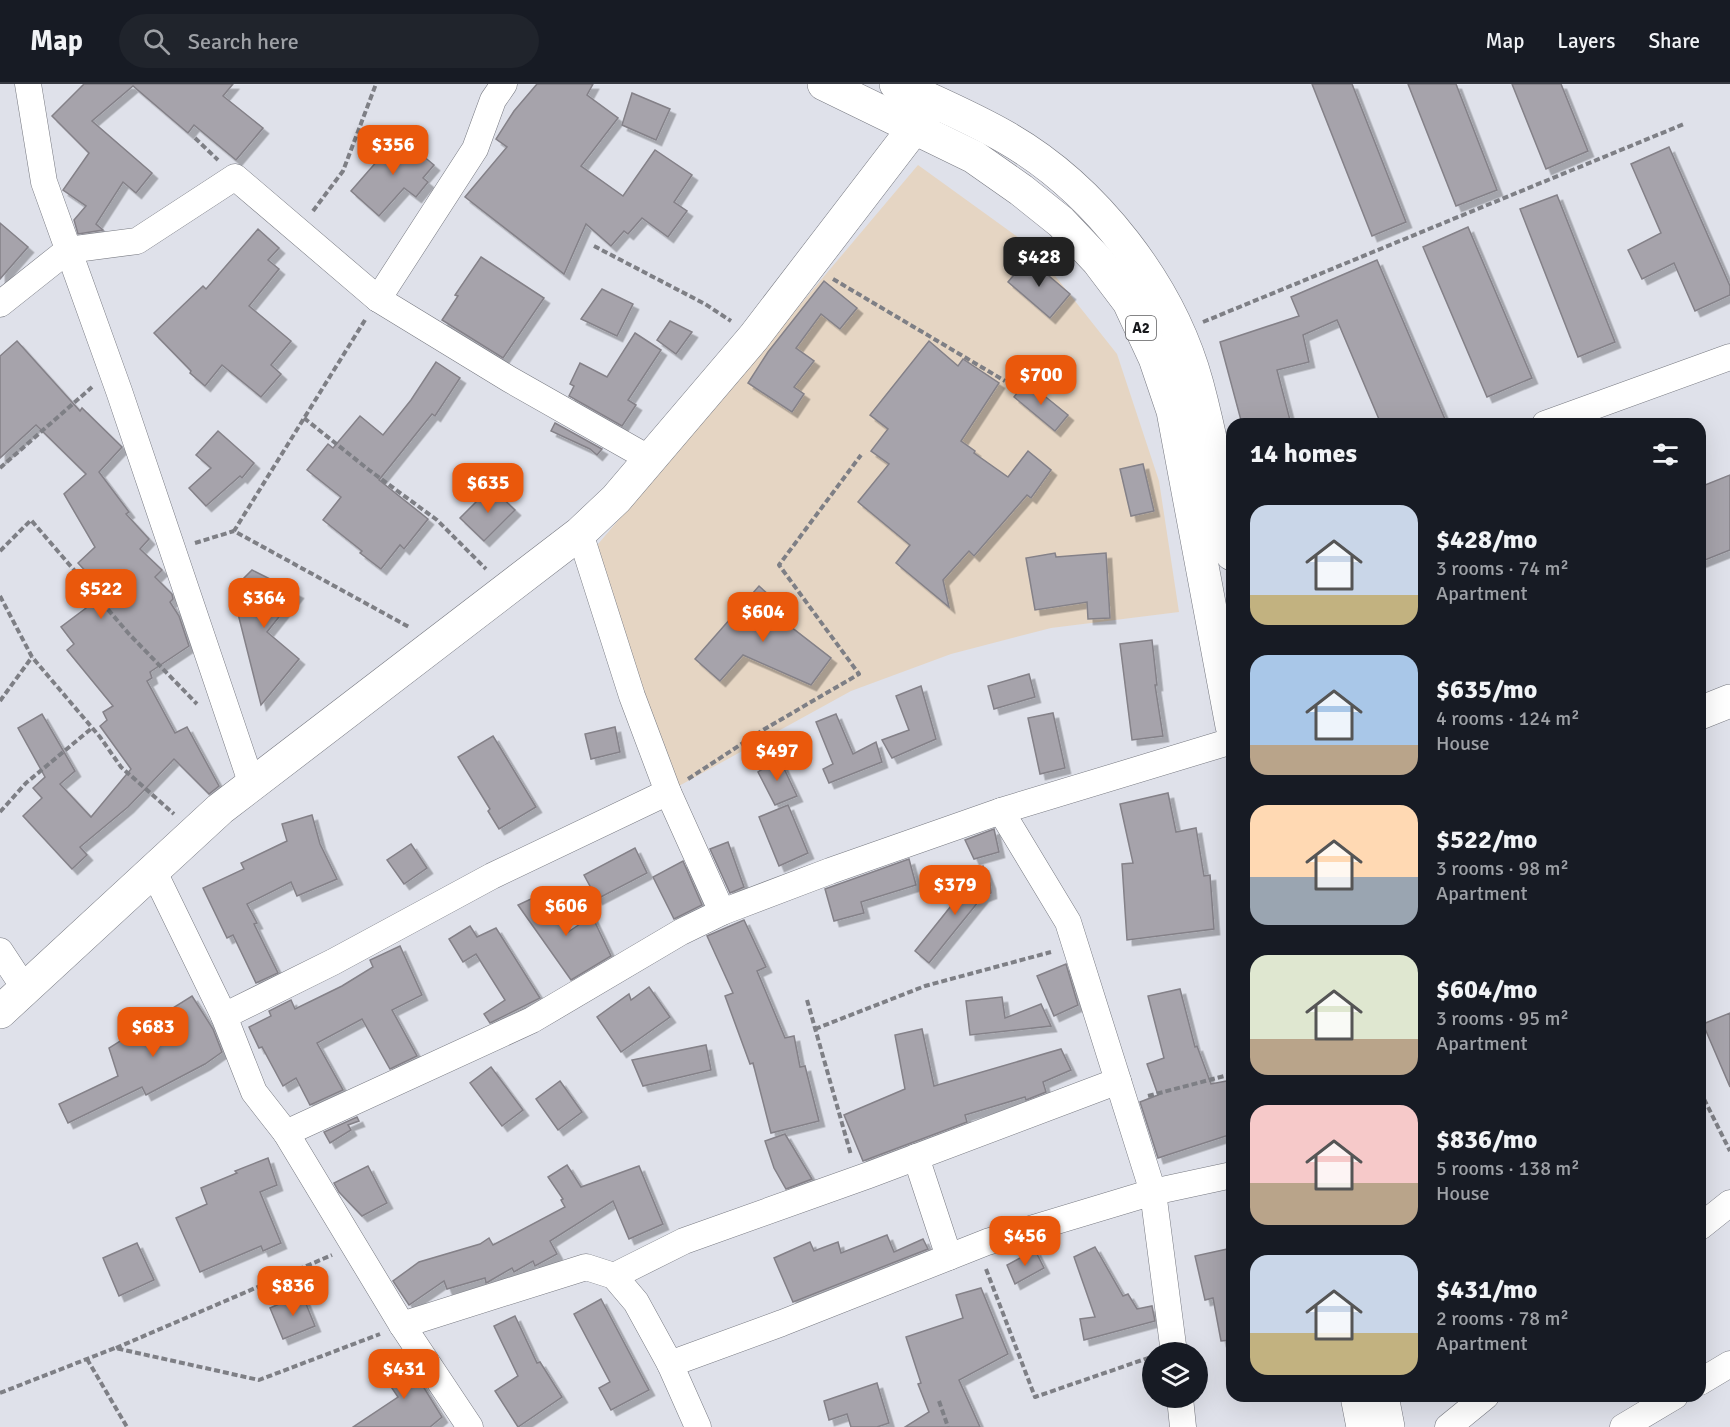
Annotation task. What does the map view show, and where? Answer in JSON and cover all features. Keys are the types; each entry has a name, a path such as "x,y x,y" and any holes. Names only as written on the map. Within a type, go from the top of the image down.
{"main road":[{"name":"A2","path":"824,84 932,104 974,157 1061,222 1098,261 1129,302 1155,358 1173,411 1226,694"},
{"name":"A2","path":"896,84 932,104 1007,138 1070,182 1107,222 1149,278 1173,319 1197,383 1226,521"},
{"path":"0,1012 220,809 580,533 616,499 754,337 932,104"},
{"path":"1706,711 1730,701"},
{"path":"1358,1402 1363,1427"},
{"path":"1383,1402 1388,1427"}],"street":[{"path":"28,84 44,182 112,369 252,785"},
{"path":"378,299 475,149 493,100 504,84"},
{"path":"0,304 68,250 137,241 235,177 378,299 509,379 650,459"},
{"path":"1562,418 1730,357"},
{"path":"580,533 632,696 668,792 722,912"},
{"path":"286,1133 532,1020 681,932 722,912 1001,811 1226,743"},
{"path":"224,1016 333,962 492,876 668,792"},
{"path":"1001,811 1068,922 1153,1192 1173,1342"},
{"path":"153,870 224,1016 254,1092 286,1133 402,1325 470,1427"},
{"path":"0,951 25,989"},
{"path":"614,1275 684,1242 916,1157 1121,1092"},
{"path":"916,1157 949,1257"},
{"path":"669,1364 782,1323 977,1246 1153,1192 1226,1176"},
{"path":"1706,1222 1730,1203"},
{"path":"402,1325 586,1267 614,1275 636,1302 669,1364 698,1427"},
{"path":"1706,1378 1730,1364"},
{"path":"1448,1427 1479,1402"},
{"path":"1623,1427 1665,1402"},
{"path":"1181,1408 1183,1427"}],"path":[{"path":"298,230 343,171 376,84"},
{"path":"1178,332 1684,124"},
{"path":"594,246 705,304 754,337"},
{"path":"808,264 1005,381"},
{"path":"173,550 234,531 378,299"},
{"path":"0,468 112,369"},
{"path":"304,418 437,520 507,590"},
{"path":"668,792 763,730 859,674 778,565 861,455"},
{"path":"0,551 32,520 129,634 200,707"},
{"path":"234,531 438,643"},
{"path":"0,596 32,657 92,728 121,767 195,832"},
{"path":"0,701 32,657"},
{"path":"0,812 26,783 92,728"},
{"path":"815,1029 925,986 1075,946"},
{"path":"807,1000 857,1179"},
{"path":"1121,1092 1226,1075"},
{"path":"1706,1103 1730,1151"},
{"path":"0,1393 115,1348 354,1245"},
{"path":"977,1246 1035,1397 1142,1360"},
{"path":"115,1348 259,1380 402,1325"},
{"path":"87,1359 127,1427"},
{"path":"939,1401 948,1427"}],"shaded area":[{"path":"918,165 1033,248 1117,354 1159,481 1179,612 1051,628 951,654 851,691 668,792 588,556"}],"building":[{"path":"84,84 233,84 223,96 263,128 236,160 194,125 188,133 133,86 92,121 152,173 136,193 123,182 96,224 103,230 78,234 74,220 86,206 63,190 89,153 52,116"},
{"path":"537,84 593,84 587,95 618,118 581,166 623,196 655,150 692,175 674,202 687,211 668,237 642,218 628,234 624,231 611,246 586,224 564,274 465,197 507,147 496,139 514,111"},
{"path":"1312,84 1352,84 1406,222 1372,236"},
{"path":"1408,84 1456,84 1497,190 1456,206"},
{"path":"1512,84 1561,84 1588,151 1546,169"},
{"path":"632,93 670,109 656,140 622,125"},
{"path":"399,136 434,165 423,178 428,182 416,197 404,188 379,216 351,191"},
{"path":"1669,147 1730,286 1730,295 1695,311 1674,263 1642,279 1628,250 1661,233 1631,164"},
{"path":"1557,195 1615,342 1578,357 1520,209"},
{"path":"0,223 28,247 0,279"},
{"path":"1468,227 1532,378 1487,397 1423,247"},
{"path":"258,229 279,248 268,260 279,269 249,306 291,341 271,365 281,374 261,397 222,365 205,386 154,333 203,286 206,289"},
{"path":"481,257 544,298 503,358 442,320 458,296 455,295"},
{"path":"1028,258 1070,294 1050,318 1008,282"},
{"path":"1377,260 1444,418 1378,418 1337,320 1303,335 1309,362 1277,370 1289,418 1240,418 1220,342 1299,316 1291,297"},
{"path":"824,281 857,308 840,329 821,314 796,348 814,361 794,387 804,394 792,412 748,383 768,352"},
{"path":"602,289 633,304 617,336 581,319"},
{"path":"670,321 692,332 676,354 657,340"},
{"path":"635,333 661,350 628,400 636,405 622,426 569,396 574,386 570,384 580,363 607,377"},
{"path":"17,341 80,411 82,408 122,447 99,472 129,512 126,514 149,539 140,549 162,570 155,577 172,594 173,599 170,602 179,616 189,646 150,672 152,678 147,681 175,733 187,727 219,786 209,794 174,759 128,807 80,847 87,855 72,869 23,816 42,798 33,788 45,777 18,728 42,714 75,771 60,784 91,817 131,769 100,726 107,720 103,712 113,706 67,650 74,644 61,627 106,593 78,563 95,547 64,494 86,474 36,425 0,458 0,356"},
{"path":"929,341 958,366 963,359 999,383 961,441 1008,477 1028,451 1051,470 1031,498 1027,495 974,556 969,551 943,580 949,607 896,563 910,545 858,502 889,464 871,451 888,429 870,415"},
{"path":"436,362 460,378 435,416 432,414 379,480 428,519 404,549 400,545 381,569 323,520 341,497 307,470 328,444 333,448 360,416 383,435 411,400"},
{"path":"1026,381 1068,415 1055,431 1014,397"},
{"path":"555,423 602,449 597,455 590,449 551,431"},
{"path":"218,431 254,463 242,478 240,476 206,506 189,488 211,468 196,455"},
{"path":"1143,464 1154,511 1131,516 1120,469"},
{"path":"1730,475 1730,550 1706,560 1706,485"},
{"path":"491,487 515,510 484,541 460,518"},
{"path":"1055,553 1056,557 1106,553 1110,618 1088,619 1087,602 1035,610 1026,558"},
{"path":"252,570 298,593 267,632 299,659 261,705 232,590"},
{"path":"759,586 783,608 777,616 831,658 811,685 743,655 720,681 695,659"},
{"path":"1152,640 1157,685 1155,685 1163,736 1132,740 1120,644"},
{"path":"1029,674 1035,697 994,709 988,686"},
{"path":"921,686 936,739 892,758 882,740 909,730 896,696"},
{"path":"1053,713 1065,768 1040,774 1028,718"},
{"path":"836,714 853,754 876,742 882,762 829,783 823,769 833,764 816,722"},
{"path":"615,727 620,752 591,759 585,734"},
{"path":"493,736 536,807 499,829 488,811 490,809 458,757"},
{"path":"779,758 797,796 775,805 758,772"},
{"path":"1168,793 1176,832 1196,828 1204,876 1210,875 1214,929 1127,940 1122,864 1133,863 1120,804"},
{"path":"788,805 808,853 779,866 759,817"},
{"path":"312,815 320,844 337,879 297,896 291,882 247,904 257,923 254,924 278,973 256,983 233,935 227,938 203,888 244,869 241,863 287,841 282,824"},
{"path":"994,829 999,852 974,859 965,840"},
{"path":"728,842 744,887 730,893 710,849"},
{"path":"411,844 427,868 404,884 387,860"},
{"path":"635,848 647,873 597,899 584,875"},
{"path":"909,859 916,885 861,902 864,913 834,921 825,889"},
{"path":"683,861 702,905 674,919 653,877"},
{"path":"983,866 990,883 991,893 983,896 929,963 915,951"},
{"path":"548,891 568,932 592,916 611,956 571,980 518,905"},
{"path":"744,920 766,967 757,971 785,1038 794,1036 800,1067 805,1066 819,1121 771,1133 753,1063 750,1064 725,996 733,993 707,936"},
{"path":"470,926 477,937 496,928 540,998 490,1023 484,1014 505,1000 476,954 463,962 449,939"},
{"path":"400,946 422,995 392,1010 417,1056 390,1069 362,1019 317,1043 343,1090 310,1105 296,1078 283,1086 262,1047 259,1048 249,1027 271,1016 269,1011 291,1000 295,1009 342,986 373,967 370,960"},
{"path":"1066,964 1078,1005 1054,1016 1037,976"},
{"path":"649,987 670,1017 621,1052 597,1017 629,994 631,1000"},
{"path":"1180,989 1195,1047 1197,1046 1211,1084 1226,1081 1226,1136 1158,1158 1140,1102 1158,1095 1147,1064 1164,1058 1148,996"},
{"path":"192,996 213,1029 222,1052 205,1064 146,1095 142,1087 68,1123 59,1104 118,1076 109,1048"},
{"path":"1002,997 1005,1018 1041,1004 1051,1026 970,1035 966,1001"},
{"path":"1730,1013 1730,1087 1706,1031 1706,1023"},
{"path":"922,1029 934,1086 1061,1049 1071,1070 1043,1082 1046,1092 1026,1100 1025,1097 965,1115 967,1122 863,1161 844,1115 905,1089 895,1035"},
{"path":"706,1045 711,1070 643,1086 632,1060"},
{"path":"491,1067 523,1110 502,1126 470,1083"},
{"path":"560,1081 582,1112 558,1130 536,1099"},
{"path":"357,1117 359,1121 348,1125 351,1130 330,1143 324,1132"},
{"path":"785,1134 812,1179 786,1189 774,1168 765,1141"},
{"path":"268,1158 277,1185 260,1192 281,1243 263,1251 261,1246 200,1272 176,1218 207,1204 201,1188"},
{"path":"567,1165 581,1187 639,1166 663,1224 629,1239 613,1201 550,1241 557,1254 535,1266 533,1261 514,1272 512,1268 486,1283 485,1278 447,1289 444,1281 409,1305 393,1281 419,1262 480,1244 489,1238 493,1245 565,1207 561,1200 563,1199 548,1177"},
{"path":"368,1166 387,1203 362,1216 339,1192 334,1183"},
{"path":"887,1235 894,1252 923,1239 928,1249 793,1302 774,1258 810,1242 814,1251 838,1242 841,1253"},
{"path":"137,1243 154,1280 119,1296 103,1258"},
{"path":"1095,1247 1123,1296 1128,1294 1137,1309 1152,1306 1155,1321 1084,1340 1080,1319 1095,1317 1074,1257"},
{"path":"1226,1249 1226,1341 1221,1341 1213,1298 1205,1300 1195,1256"},
{"path":"1035,1250 1044,1268 1015,1284 1007,1265"},
{"path":"981,1288 1008,1354 959,1380 980,1427 905,1427 929,1412 918,1384 921,1383 906,1337 963,1318 956,1295"},
{"path":"302,1294 315,1326 283,1339 270,1308"},
{"path":"601,1299 649,1390 611,1410 599,1388 610,1382 574,1314"},
{"path":"515,1316 537,1363 540,1362 562,1397 518,1427 495,1391 518,1376 494,1326"},
{"path":"402,1352 442,1417 430,1427 353,1427 398,1397 379,1369"},
{"path":"877,1383 889,1423 877,1427 851,1427 847,1414 829,1420 824,1401"}]}
